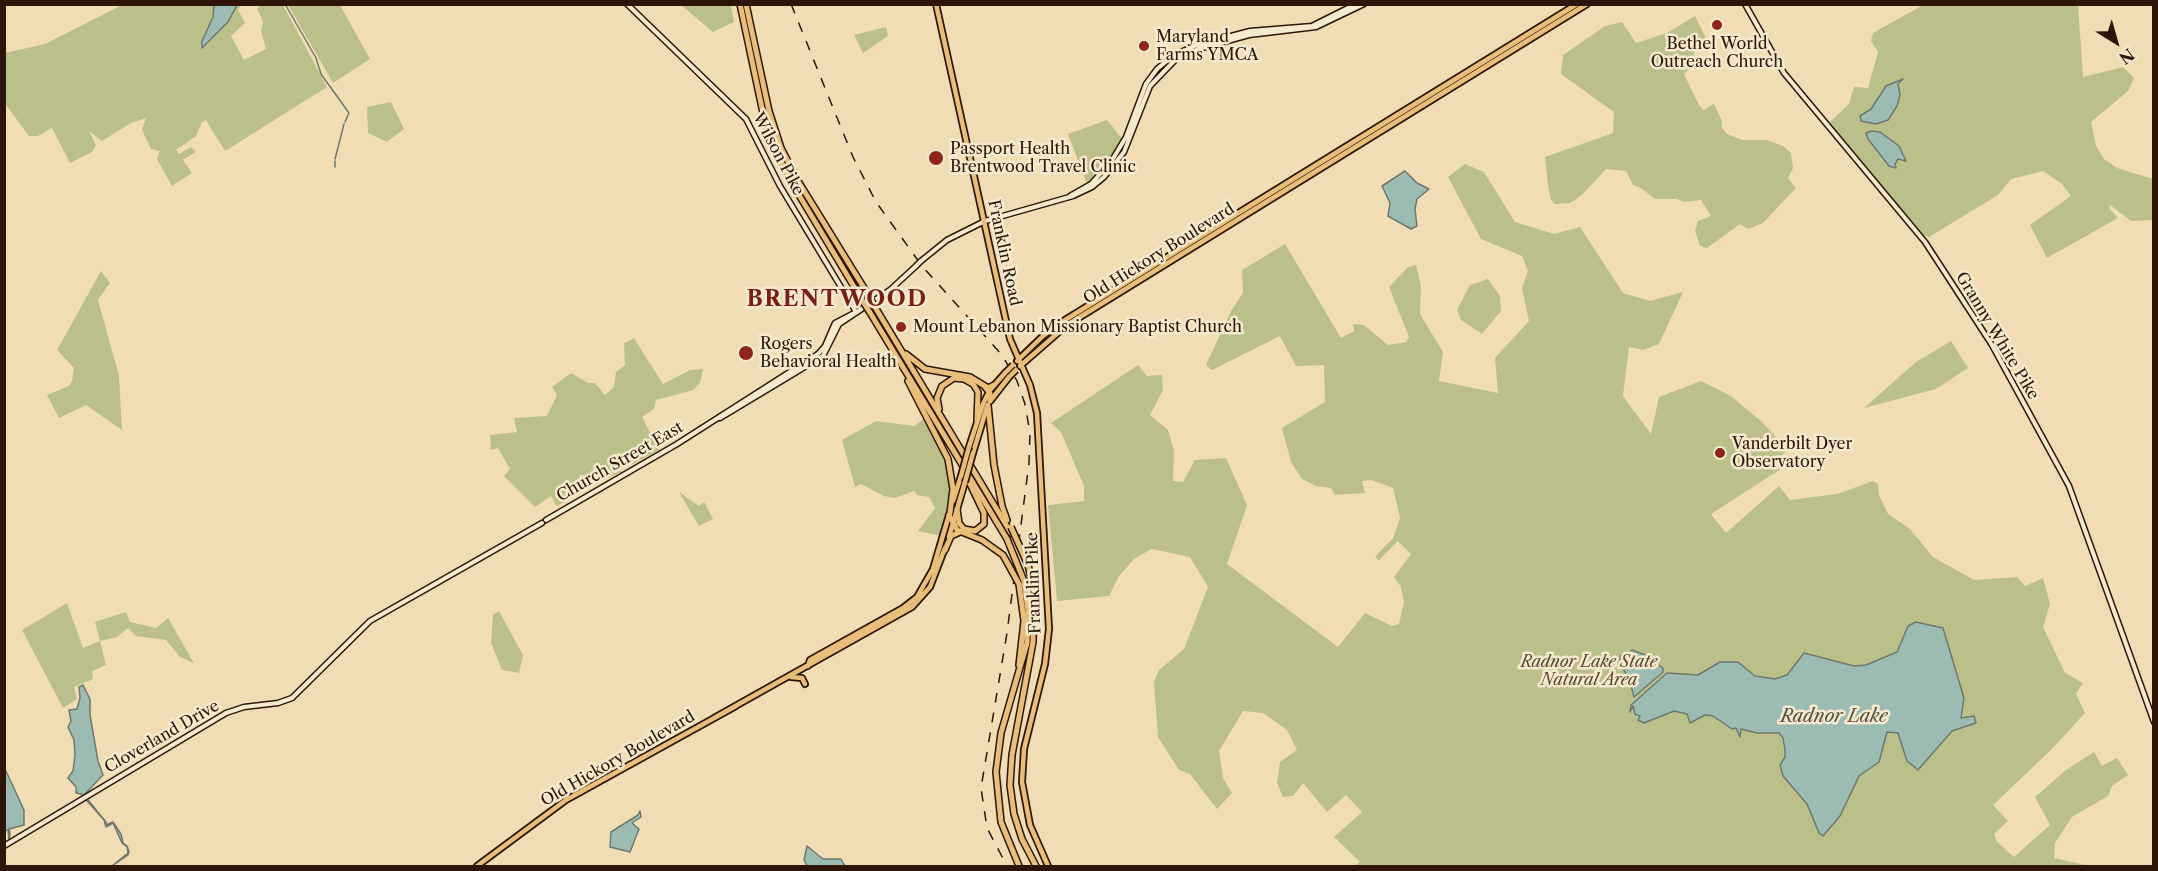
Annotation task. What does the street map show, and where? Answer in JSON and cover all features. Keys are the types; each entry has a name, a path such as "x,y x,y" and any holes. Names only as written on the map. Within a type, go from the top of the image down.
{"highway":[{"path":"740,4 760,102 774,147 788,176 1007,539 1021,582 1028,608 1028,636 999,744 996,783 1002,826 1019,867"},
{"path":"746,4 769,111 782,148 798,181 1011,530"},
{"path":"875,308 908,356 919,366 931,372 970,377 987,389 997,483 1002,506 1027,566 1034,605 1033,642 1012,755 1010,786 1014,813 1022,839 1036,867"},
{"path":"899,361 948,459 953,489 949,514 953,524 960,532 982,540 1003,555 1021,582"},
{"path":"948,427 937,398 942,386 954,378 969,381 978,392 977,420"},
{"path":"987,389 994,385"},
{"path":"949,445 983,511 984,524 975,531 963,529 959,523 957,509"},
{"path":"945,550 951,536 960,532"}],"main road":[{"name":"Wilson Pike","path":"627,4 748,121 780,186 855,312"},
{"name":"Franklin Road","path":"936,4 1017,365"},
{"name":"Church Street East","path":"544,521 823,356 837,327 855,312 890,290 947,240 985,221 1087,190 1124,152 1142,97 1160,66 1182,53 1214,43 1249,35 1316,27 1364,4"},
{"name":"Old Hickory Boulevard","path":"1553,22 1577,4"},
{"name":"Old Hickory Boulevard","path":"994,385 1059,331 1553,22 1587,4"},
{"name":"Granny White Pike","path":"1745,4 1788,78 1925,242 2000,358 2069,486 2154,722"},
{"name":"Old Hickory Boulevard","path":"1017,365 1055,326 1349,145 1395,120"},
{"path":"1338,143 1349,145"},
{"name":"Franklin Pike","path":"1017,365 1030,385 1037,413 1049,623 1046,657 1024,749 1022,782 1029,825 1048,867"},
{"name":"Old Hickory Boulevard","path":"477,867 566,800 912,607 930,586 945,550 989,403 1007,374"},
{"name":"Old Hickory Boulevard","path":"808,666 810,660 910,603 924,588 933,569 987,389"},
{"name":"Cloverland Drive","path":"4,846 228,712 247,706 282,702 295,696 370,621 544,521"},
{"path":"788,677 800,677 806,684"}],"green space":[{"path":"124,4 241,5 238,10 245,23 231,36 244,60 266,49 261,31 263,22 257,8 263,5 283,5 327,87 225,151 206,120 202,122 196,136 176,150 179,154 191,147 196,152 183,160 192,173 172,186 157,159 160,151 151,149 142,130 146,118 131,123 102,141 89,131 96,145 92,152 70,163 52,128 38,136 29,136 6,105 5,53 45,44"},
{"path":"288,5 340,5 370,59 333,83"},
{"path":"681,5 731,5 734,22 713,32"},
{"path":"1923,5 2078,5 2083,77 2123,67 2134,78 2128,91 2091,122 2096,146 2104,159 2117,168 2153,179 2153,220 2131,221 2110,205 2109,208 2118,218 2047,258 2030,225 2071,196 2062,184 2043,171 2011,179 1998,195 1929,237 1921,234 1832,129 1830,122 1849,104 1854,87 1868,88 1878,52 1871,41 1873,33"},
{"path":"1695,16 1707,40 1694,52 1693,65 1684,74 1699,105 1703,110 1714,104 1722,121 1722,128 1727,134 1742,140 1767,140 1783,146 1791,153 1793,168 1788,178 1796,188 1763,223 1748,229 1740,224 1707,248 1700,246 1695,231 1698,221 1711,216 1701,200 1685,202 1676,199 1655,199 1633,185 1626,171 1606,169 1582,195 1570,203 1555,204 1551,200 1548,186 1545,157 1613,133 1614,112 1561,74 1563,55 1605,26 1622,22 1636,43 1667,33"},
{"path":"886,27 888,36 863,53 854,35"},
{"path":"391,102 404,129 387,142 368,133 367,107"},
{"path":"1107,120 1123,140 1103,171 1087,184 1068,134"},
{"name":"Radnor Lake State Natural Area","path":"1465,164 1484,172 1515,222 1554,234 1580,227 1623,293 1650,301 1683,292 1659,344 1643,350 1629,347 1623,396 1651,434 1659,397 1701,381 1731,396 1762,422 1788,450 1775,461 1781,469 1711,514 1726,533 1779,486 1790,500 1837,494 1873,481 1878,484 1879,495 1888,514 1910,529 1933,557 1974,580 2017,577 2025,586 2043,578 2050,604 2043,627 2065,673 2083,683 2076,694 2085,713 2052,749 1993,805 2008,821 1994,834 1997,842 2014,857 2050,825 2035,797 2066,770 2094,752 2102,766 2117,758 2128,775 2112,786 2108,796 2072,817 2055,843 2054,858 2089,866 1355,866 1360,862 1334,837 1362,812 1346,795 1327,812 1303,783 1293,796 1283,797 1277,783 1280,762 1297,750 1287,730 1263,713 1243,711 1219,751 1223,778 1232,793 1217,809 1190,774 1179,770 1158,737 1154,682 1159,670 1184,649 1208,587 1190,557 1152,549 1135,558 1119,576 1109,596 1057,601 1048,505 1084,501 1084,486 1061,432 1051,423 1138,365 1147,376 1162,375 1163,390 1150,415 1168,430 1174,451 1173,481 1183,482 1195,460 1226,458 1247,505 1227,564 1338,647 1365,613 1392,626 1399,624 1404,602 1401,587 1394,577 1411,554 1398,541 1379,560 1375,557 1393,538 1400,518 1393,488 1371,480 1362,481 1365,493 1335,495 1331,488 1316,486 1302,479 1291,462 1282,428 1325,402 1324,365 1296,366 1280,336 1212,370 1206,365 1231,311 1243,293 1242,270 1285,244 1341,338 1354,331 1353,324 1364,325 1388,345 1406,342 1409,337 1389,287 1408,267 1416,265 1421,286 1420,314 1443,352 1439,381 1498,393 1495,358 1529,321 1522,288 1528,271 1522,256 1481,239 1448,177"},
{"path":"101,271 110,283 98,300 119,376 122,430 86,405 59,418 47,395 69,386 72,381 74,368 57,350"},
{"path":"1488,279 1500,296 1501,311 1482,334 1461,320 1457,310 1470,285"},
{"path":"634,338 663,384 690,370 703,369 700,383 693,390 656,400 654,409 642,417 659,450 633,464 622,457 618,465 621,472 601,481 595,476 579,475 583,490 557,506 551,496 535,507 504,476 510,469 498,448 491,450 490,435 517,432 514,418 547,416 557,395 552,387 571,373 588,383 595,383 605,395 614,387 616,372 625,365 624,343"},
{"path":"1951,341 1968,368 1936,389 1864,408 1916,362"},
{"path":"924,419 945,458 949,478 950,494 941,536 918,531 935,508 929,497 917,495 914,491 895,498 884,496 861,484 855,487 842,440 876,421 914,426"},
{"path":"679,492 699,506 704,502 713,519 699,526"},
{"path":"67,603 83,648 100,641 106,665 92,671 93,679 74,687 77,699 63,708 22,630"},
{"path":"499,611 523,655 519,673 502,670 491,643 493,615"},
{"path":"126,612 130,622 156,628 168,618 194,663 180,657 166,640 136,636 128,628 117,637 100,641 95,622"}],"water":[{"path":"214,5 237,5 228,22 202,48 202,41 213,17"},
{"path":"1903,79 1898,84 1900,95 1897,106 1888,120 1876,124 1861,121 1860,116 1871,109 1886,86"},
{"path":"1880,132 1899,146 1906,161 1898,159 1895,164 1896,168 1889,166 1868,139 1866,133"},
{"path":"1405,171 1417,183 1429,189 1417,199 1415,209 1417,226 1411,229 1388,216 1390,203 1382,186"},
{"name":"Radnor Lake","path":"1916,622 1943,628 1964,698 1961,718 1974,716 1976,723 1952,731 1918,770 1907,761 1898,733 1887,732 1879,762 1859,776 1840,816 1823,836 1819,833 1807,804 1783,776 1780,765 1785,757 1785,750 1783,738 1779,733 1757,733 1741,729 1740,737 1736,728 1732,729 1713,716 1705,715 1690,723 1687,714 1674,711 1644,723 1638,720 1640,716 1635,714 1633,706 1630,712 1631,705 1667,673 1698,675 1720,662 1738,662 1755,676 1775,679 1787,675 1804,653 1854,666 1866,665 1897,652 1908,626"},
{"path":"1632,650 1645,655 1663,668 1663,672 1634,697 1629,678 1619,663 1621,655 1622,657"},
{"path":"83,685 90,699 90,715 98,761 103,775 84,795 106,822 106,825 113,822 121,834 123,843 127,846 129,851 128,855 112,866 128,853 127,847 122,843 113,823 106,827 104,820 81,794 76,793 76,787 68,778 73,771 75,755 74,740 68,727 71,721 69,710 77,709 80,698 79,687"},
{"path":"5,769 24,810 24,825 9,829 9,840 8,830 5,830"},
{"path":"640,811 641,817 632,823 639,829 630,852 610,847 611,832 638,815"},
{"path":"807,846 823,859 841,859 845,866 807,866 804,860"}],"waterway":[{"path":"285,4 316,58 321,74 349,113 345,122"},
{"path":"335,159 344,124"},
{"path":"335,161 335,167"}],"railway":[{"path":"791,4 853,157 876,202 922,266 1002,355 1017,381 1025,404 1030,433 1029,463 1007,633 981,788 987,828 1007,866"}],"place":[{"name":"Bethel World Outreach Church","path":"1717,25"},
{"name":"Maryland Farms YMCA","path":"1144,46"},
{"name":"Passport Health Brentwood Travel Clinic","path":"936,158"},
{"name":"Mount Lebanon Missionary Baptist Church","path":"901,327"},
{"name":"Rogers Behavioral Health","path":"746,353"},
{"name":"Vanderbilt Dyer Observatory","path":"1720,453"}],"district":[{"name":"BRENTWOOD","path":"837,300"}]}
